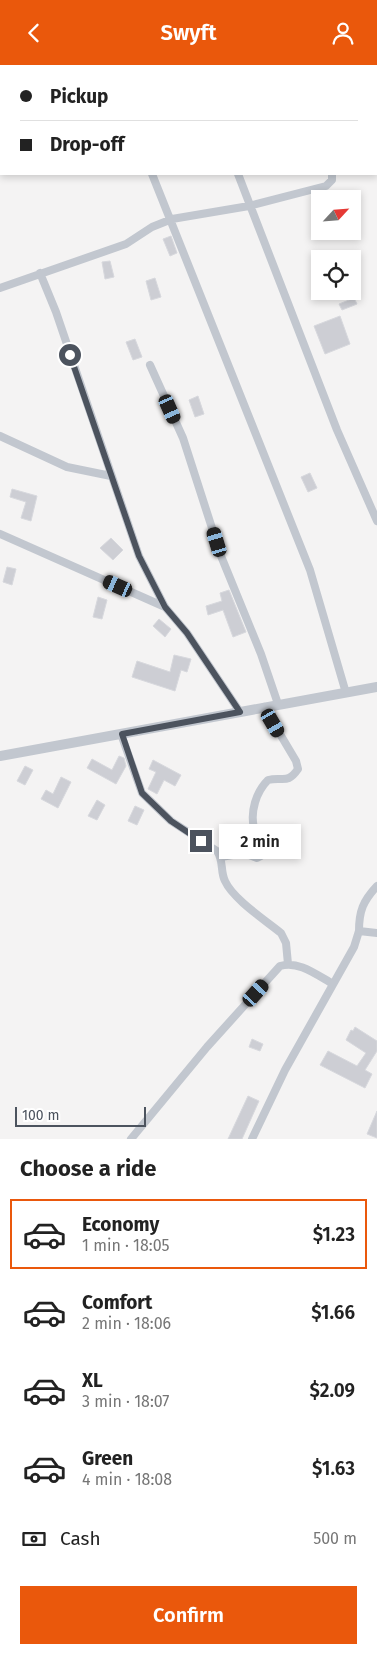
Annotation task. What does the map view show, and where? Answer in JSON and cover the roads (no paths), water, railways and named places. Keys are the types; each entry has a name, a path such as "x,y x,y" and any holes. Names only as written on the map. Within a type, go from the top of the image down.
{"street":[{"path":"152,175 172,219 310,570 346,693"},
{"path":"238,175 337,429 377,521"},
{"path":"0,288 126,244 152,227 172,219 249,206 326,186 332,180 332,175"},
{"path":"40,273 56,312 139,556 165,607 187,633 240,712"},
{"path":"150,365 183,438 221,556 261,654 278,704"},
{"path":"0,435 67,467 111,476"},
{"path":"0,534 165,607"},
{"path":"0,756 377,687"},
{"path":"221,857 240,854 257,858 260,856 252,813 255,802 268,780 287,780 298,769 296,761 264,707"},
{"path":"122,734 142,793 171,821 217,851 221,857 222,874 228,887 282,933 286,943 288,964"},
{"path":"252,1139 285,1069 354,947 359,931 359,914 366,898 377,886"},
{"path":"359,931 377,933"},
{"path":"131,1139 207,1047 280,967 288,964 333,983"}]}
